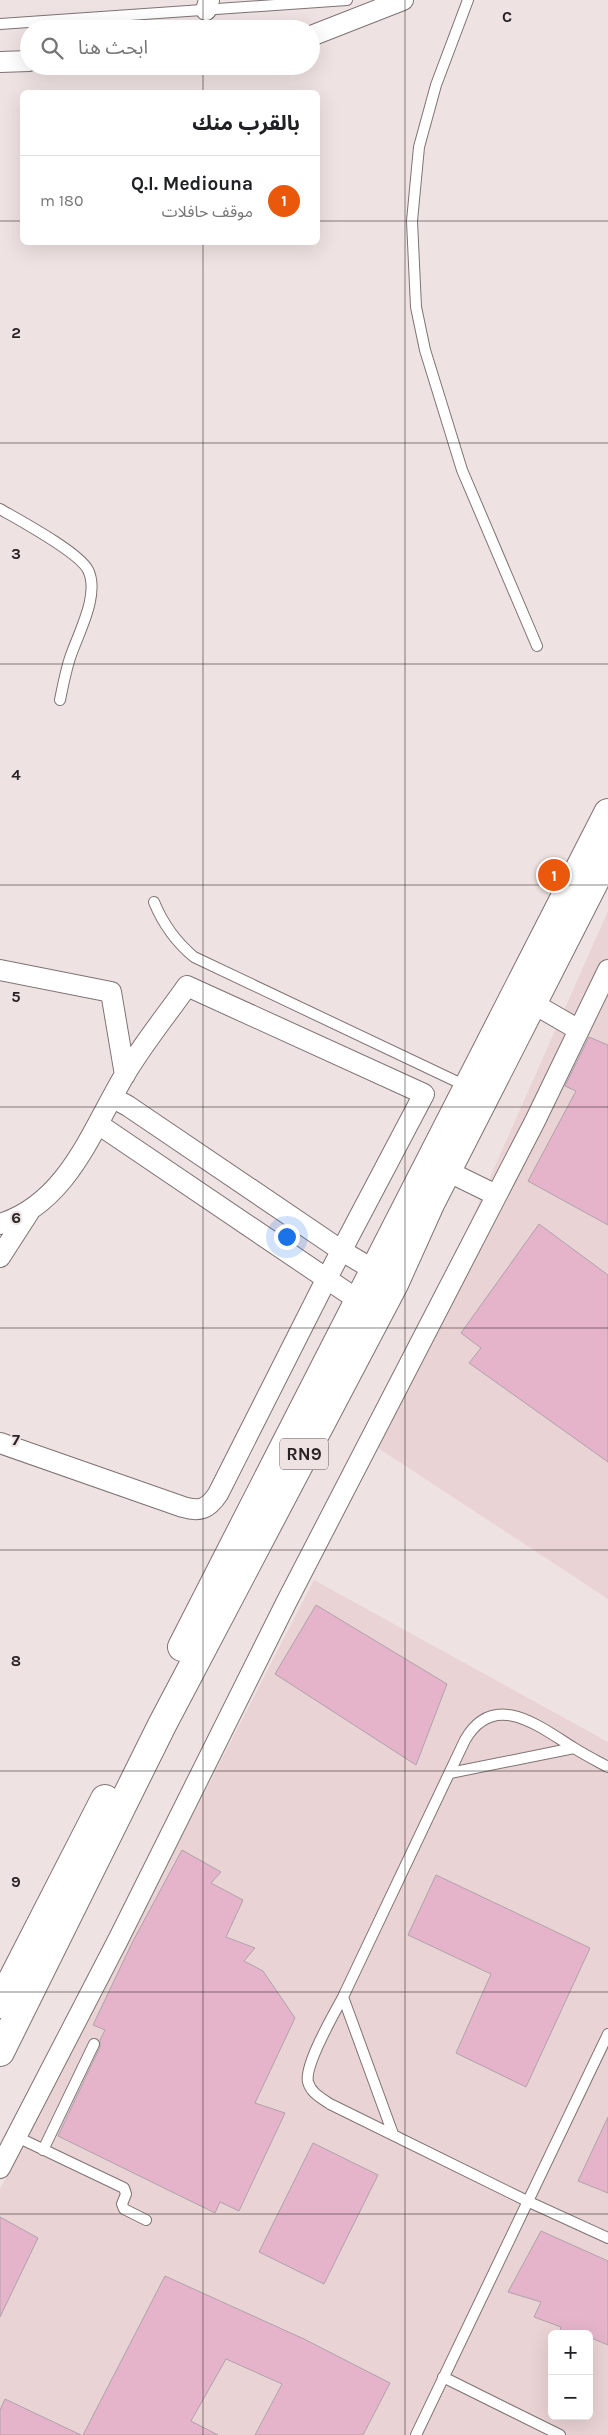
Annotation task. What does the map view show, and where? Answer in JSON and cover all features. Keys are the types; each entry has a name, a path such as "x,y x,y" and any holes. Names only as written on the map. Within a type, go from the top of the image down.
{"highway":[{"name":"RN9","path":"0,2004 6,1977 374,1270 608,814"},
{"name":"RN9","path":"0,2052 162,1725 394,1284 447,1172 608,855"}],"street":[{"path":"320,32 403,0"},
{"path":"0,62 20,61"},
{"path":"0,970 111,992 124,1075"},
{"path":"0,2168 8,2133 119,1938 286,1602 496,1195 608,970"},
{"path":"0,1257 29,1212 47,1196 71,1168 98,1124 124,1075 187,986 424,1094 212,1503 204,1509 188,1508 0,1443"},
{"path":"534,1004 579,1030"},
{"path":"110,1100 117,1100 128,1106 342,1251 374,1270"},
{"path":"98,1124 358,1300"},
{"path":"447,1172 496,1195"},
{"path":"220,1208 239,1182"},
{"path":"0,1224 29,1212"}],"lane":[{"path":"44,20 208,5 347,0"},
{"path":"468,0 436,85 420,147 412,221 416,307 425,350 462,470 537,646"},
{"path":"0,24 20,22"},
{"path":"0,509 76,557 88,570 91,587 87,608 70,656 60,700"},
{"path":"154,902 163,923 194,957 467,1087"},
{"path":"608,1767 524,1718 505,1714 488,1716 477,1723 470,1731 316,2052 308,2080 314,2092 330,2104 527,2201 608,2238"},
{"path":"450,1773 574,1748"},
{"path":"343,1997 393,2134"},
{"path":"416,2435 608,2034"},
{"path":"43,2150 94,2044"},
{"path":"8,2133 124,2188 126,2194 122,2204 124,2209 146,2220"},
{"path":"443,2377 560,2435"}],"shaded area":[{"path":"608,911 608,1599 372,1444"},
{"path":"314,1580 608,1742 608,2435 0,2435 0,2189"}],"building":[{"path":"589,1037 608,1045 608,1225 528,1181 576,1091 565,1086"},
{"path":"539,1224 608,1275 608,1462 469,1363 481,1348 461,1333"},
{"path":"316,1605 447,1684 416,1765 275,1674"},
{"path":"182,1850 221,1872 211,1883 243,1900 226,1937 255,1948 244,1961 263,1971 295,2018 255,2103 285,2113 239,2211 220,2202 215,2213 58,2136 100,2047 100,2040 105,2030 93,2025 133,1941"},
{"path":"436,1875 590,1948 526,2087 456,2053 491,1974 408,1935"},
{"path":"608,2117 608,2193 578,2181"},
{"path":"313,2143 378,2175 324,2284 259,2252"},
{"path":"0,2217 38,2238 0,2317"},
{"path":"541,2231 608,2261 608,2345 593,2339 593,2330 560,2330 561,2327 534,2317 541,2302 508,2292"},
{"path":"165,2276 304,2339 390,2383 363,2435 255,2435 282,2384 226,2359 191,2421 218,2435 83,2435"},
{"path":"5,2399 81,2435 0,2435 0,2410"}],"place":[{"name":"Q.I. Mediouna","path":"554,875"}]}
